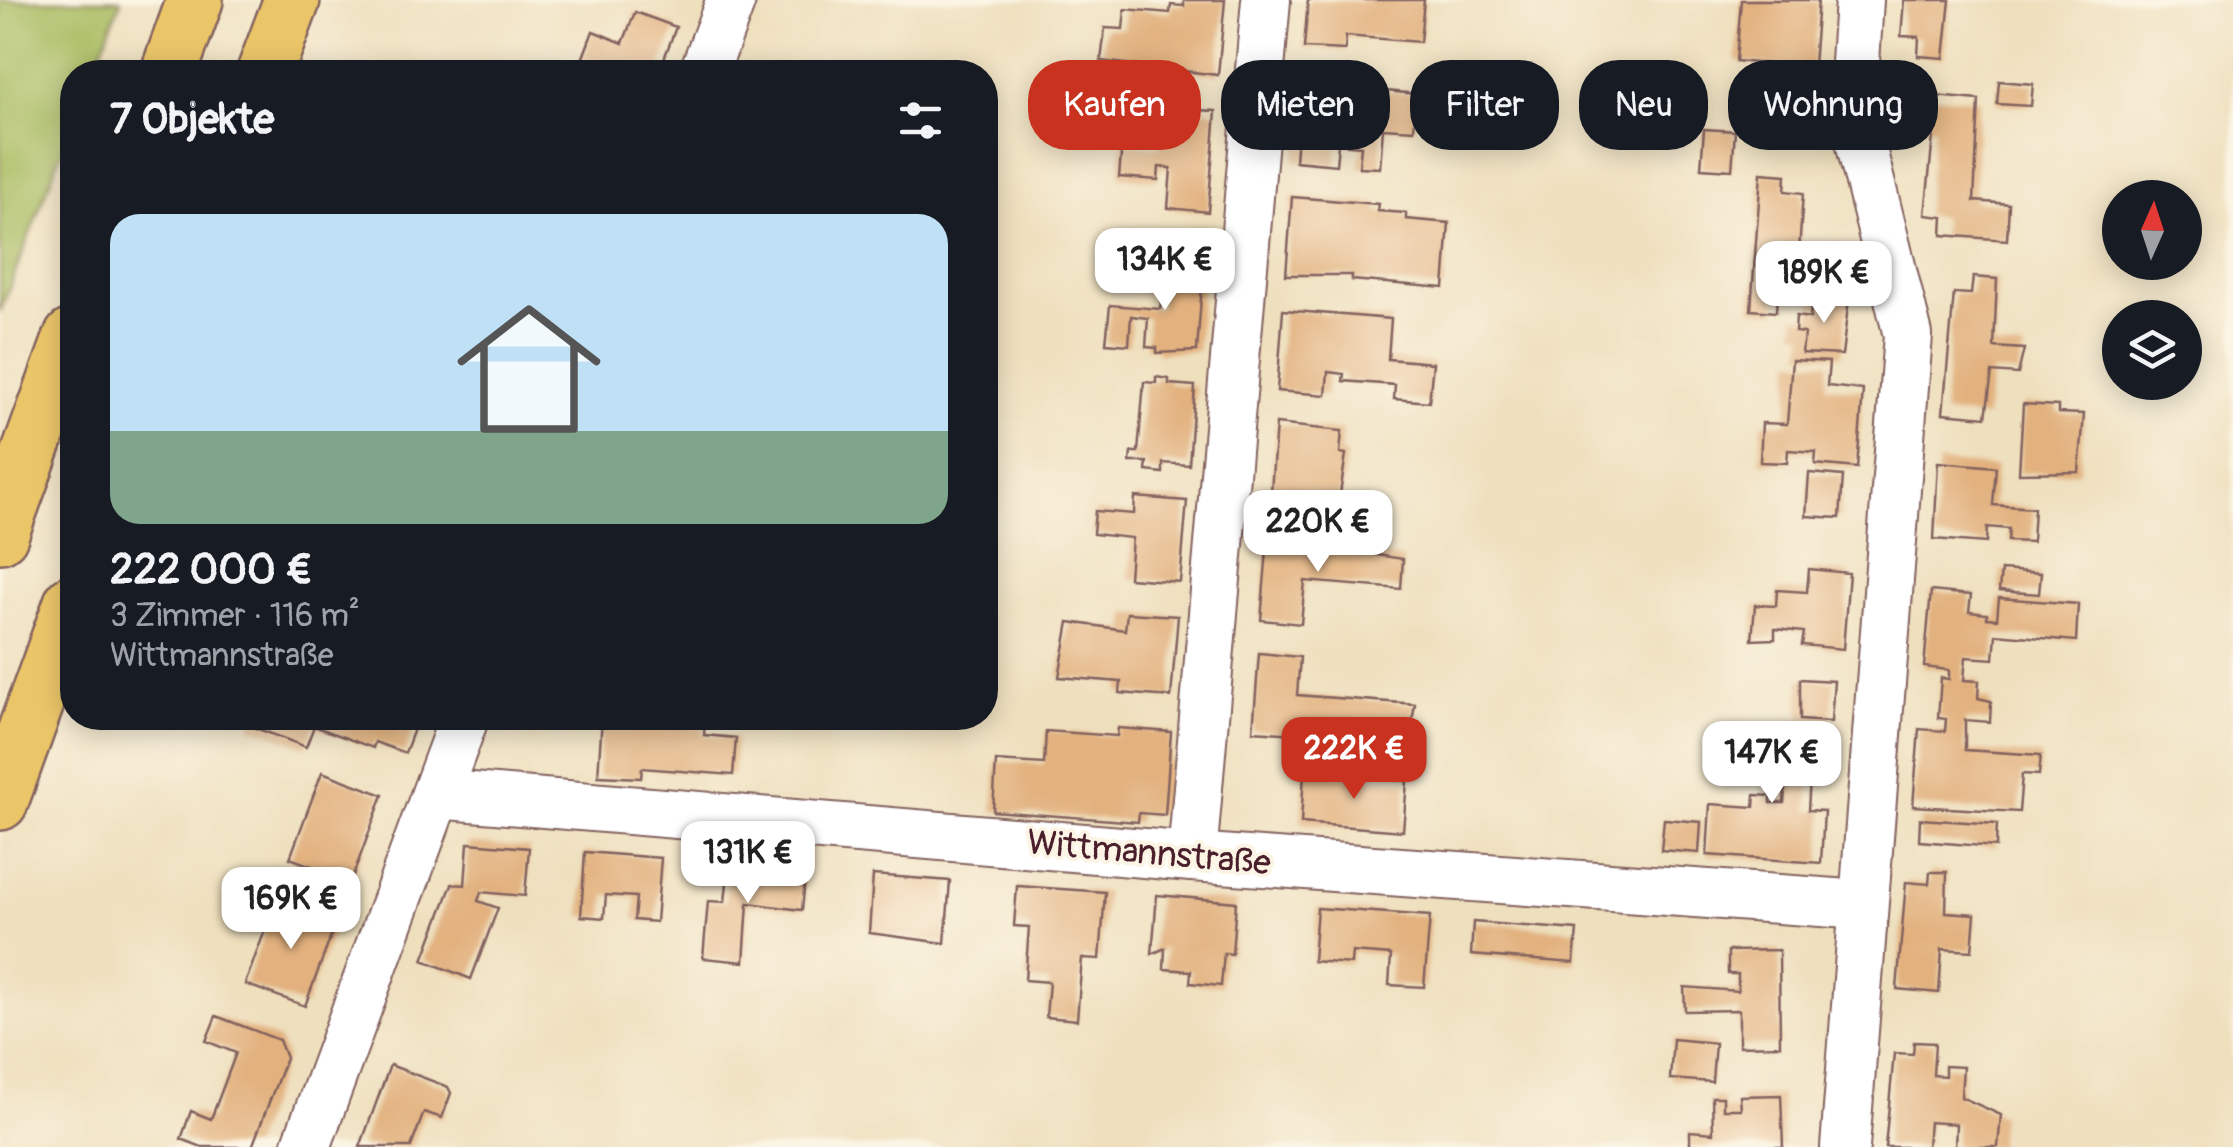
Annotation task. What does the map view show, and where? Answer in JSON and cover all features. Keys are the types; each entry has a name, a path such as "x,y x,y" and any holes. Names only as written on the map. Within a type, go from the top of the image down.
{"highway":[{"path":"173,60 195,0"},
{"path":"270,60 292,0"},
{"path":"0,535 60,370"},
{"path":"0,802 60,637"}],"street":[{"path":"709,60 732,0"},
{"path":"1192,857 1266,0"},
{"path":"1845,1147 1908,335 1852,109 1859,0"},
{"path":"306,1147 460,730"},
{"name":"Wittmannstraße","path":"436,794 1192,857 1864,905"}],"green space":[{"path":"0,0 121,0 98,60 60,60 60,155 0,312"}],"building":[{"path":"1184,0 1225,0 1218,75 1201,73 1201,60 1101,60 1105,28 1123,29 1125,9 1170,13 1171,5 1184,6"},
{"path":"1308,0 1424,0 1420,42 1346,36 1345,50 1304,48"},
{"path":"1741,0 1818,0 1813,60 1736,60"},
{"path":"1904,0 1950,0 1944,58 1918,56 1919,37 1901,36"},
{"path":"635,12 676,27 664,60 582,60 593,31 623,43"},
{"path":"1999,81 2033,84 2031,106 1997,104"},
{"path":"1390,91 1410,93 1410,130 1390,128"},
{"path":"1938,96 1979,100 1974,201 2009,204 2007,240 1942,235 1943,217 1925,215 1932,150 1938,150"},
{"path":"1201,110 1216,111 1208,212 1168,208 1171,168 1159,167 1158,180 1119,177 1121,150 1201,150"},
{"path":"1708,129 1728,131 1728,150 1734,150 1732,170 1701,168 1702,150 1708,150"},
{"path":"1296,150 1337,150 1336,165 1295,161"},
{"path":"1361,150 1381,150 1380,168 1359,167"},
{"path":"1761,173 1786,175 1785,191 1803,193 1796,296 1777,294 1776,312 1751,310"},
{"path":"1292,197 1378,204 1377,211 1406,213 1406,219 1449,223 1444,288 1352,280 1352,275 1286,275"},
{"path":"1152,267 1203,271 1197,351 1157,353 1157,348 1146,347 1148,318 1131,316 1129,345 1106,343 1110,305 1160,309 1162,291 1151,290"},
{"path":"1973,277 1997,279 1994,347 2024,349 2018,374 1992,372 1986,417 1943,413 1954,293 1971,294"},
{"path":"1812,296 1849,299 1842,355 1802,353 1804,333 1795,332 1796,316 1810,318"},
{"path":"1283,310 1391,319 1388,359 1433,363 1429,402 1394,399 1395,385 1343,381 1344,374 1328,372 1326,395 1277,391"},
{"path":"1792,360 1829,362 1827,386 1863,390 1857,468 1815,464 1816,452 1788,450 1787,463 1760,462 1762,423 1787,424"},
{"path":"1156,377 1169,379 1169,384 1195,386 1189,465 1163,463 1163,473 1146,471 1147,462 1130,462 1131,452 1138,452 1144,382 1156,383"},
{"path":"2023,404 2058,406 2058,413 2084,414 2079,472 2019,473"},
{"path":"1276,424 1342,431 1340,453 1346,454 1338,508 1319,506 1311,508 1311,513 1270,505"},
{"path":"1938,462 1996,467 1993,505 2034,508 2032,542 2008,541 2009,529 1987,527 1986,543 1934,539"},
{"path":"1809,473 1843,476 1840,518 1806,516"},
{"path":"1135,497 1187,501 1180,582 1129,578 1132,538 1093,534 1095,511 1134,514"},
{"path":"1268,538 1403,559 1401,589 1305,581 1301,624 1261,620"},
{"path":"1809,569 1849,573 1843,649 1802,645 1804,632 1775,629 1775,639 1752,640 1755,605 1776,606 1777,590 1807,592"},
{"path":"2001,570 2041,573 2039,594 1999,591"},
{"path":"1931,591 1971,595 1969,612 1997,619 1999,598 2078,604 2076,641 1996,634 1994,659 1966,657 1964,680 1979,681 1978,698 1991,701 1990,722 1965,720 1965,750 2041,755 2039,775 2022,774 2019,812 1913,806 1919,729 1945,731 1946,719 1938,718 1941,678 1949,679 1949,670 1924,667"},
{"path":"1127,613 1178,616 1171,697 1120,693 1121,682 1059,677 1069,622 1125,630"},
{"path":"1259,653 1300,657 1297,695 1415,704 1409,741 1253,731"},
{"path":"1800,679 1834,681 1831,722 1800,720"},
{"path":"1118,728 1171,732 1165,815 1139,813 1138,822 993,811 996,761 1044,764 1046,731 1117,736"},
{"path":"261,730 312,730 306,747"},
{"path":"325,730 414,730 405,753 375,742 373,748"},
{"path":"601,730 704,730 704,735 736,738 733,775 642,768 641,778 598,776"},
{"path":"1732,730 1830,743 1828,764 1811,763 1808,810 1824,811 1821,863 1707,855 1710,804 1754,807 1755,795 1771,796 1771,803 1784,803 1787,762 1729,757"},
{"path":"322,772 383,795 351,881 290,858"},
{"path":"1304,773 1407,781 1403,831 1301,823"},
{"path":"1664,819 1701,822 1699,853 1661,850"},
{"path":"1920,819 1997,824 1996,847 1919,841"},
{"path":"468,843 529,848 525,896 481,892 478,901 498,908 471,979 423,960 452,884 465,885"},
{"path":"585,852 661,858 656,922 634,920 636,897 606,895 604,918 581,916"},
{"path":"729,863 806,870 802,910 748,903 744,962 703,958 708,901 725,902"},
{"path":"1930,872 1947,872 1946,912 1975,914 1972,951 1942,949 1939,993 1897,989 1906,882 1929,884"},
{"path":"873,875 950,881 945,943 869,933"},
{"path":"1017,886 1105,892 1100,959 1082,958 1077,1020 1046,1017 1049,982 1025,980 1029,927 1014,926"},
{"path":"1157,895 1236,902 1232,954 1224,953 1221,986 1190,983 1191,971 1164,969 1165,948 1152,954"},
{"path":"277,898 337,920 305,1006 245,984"},
{"path":"1317,908 1430,916 1424,987 1389,985 1391,955 1352,952 1351,964 1313,961"},
{"path":"1473,922 1577,930 1574,963 1471,955"},
{"path":"1779,950 1780,1045 1739,1046 1739,1010 1685,1011 1684,987 1738,991 1738,974 1728,974 1728,951"},
{"path":"216,1016 279,1040 286,1058 252,1147 202,1147 181,1139 191,1111 211,1119 236,1053 206,1041"},
{"path":"1673,1039 1715,1043 1712,1082 1670,1079"},
{"path":"1914,1042 1935,1043 1933,1075 1945,1076 1945,1066 1963,1067 1961,1097 2001,1115 1998,1147 1955,1147 1956,1124 1929,1122 1927,1147 1885,1147 1894,1053 1913,1054"},
{"path":"390,1065 448,1087 451,1093 442,1118 424,1112 411,1147 360,1147"},
{"path":"1781,1095 1783,1147 1690,1147 1690,1131 1713,1133 1712,1097 1723,1097 1723,1109 1741,1109 1740,1096"}]}
